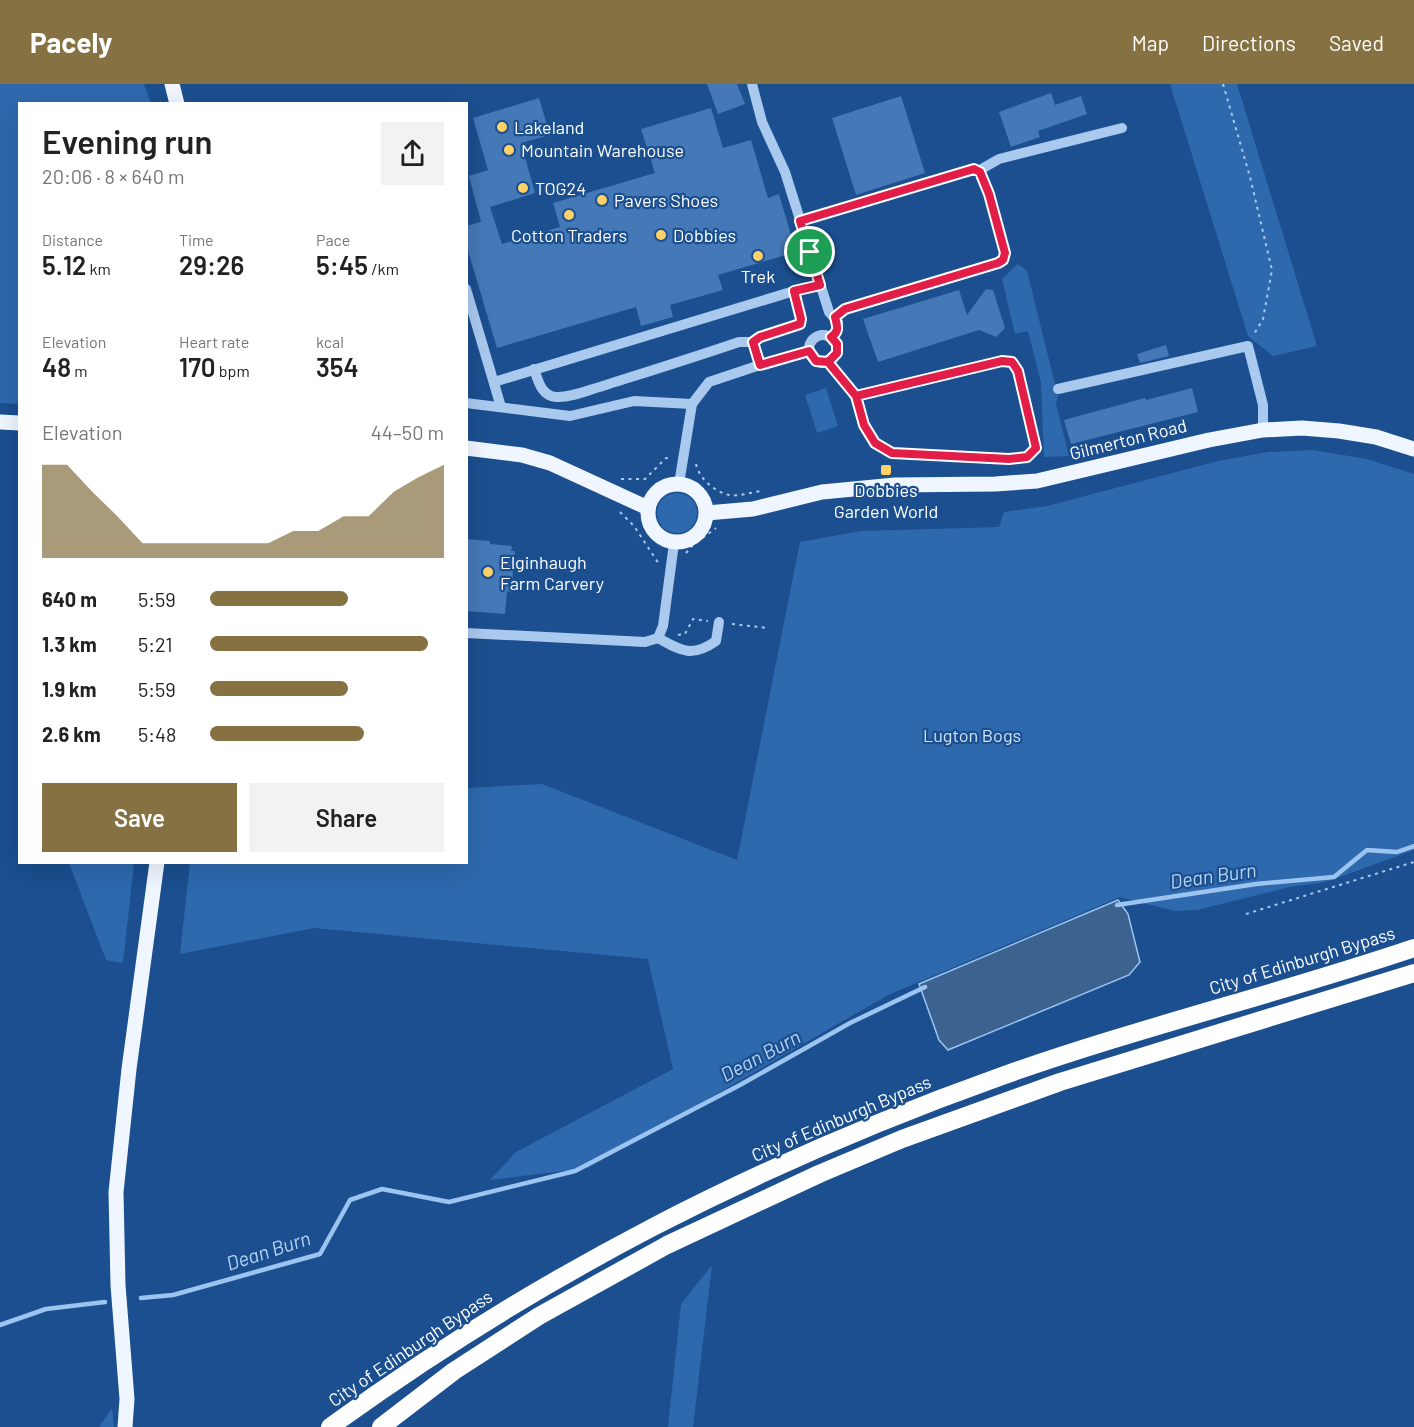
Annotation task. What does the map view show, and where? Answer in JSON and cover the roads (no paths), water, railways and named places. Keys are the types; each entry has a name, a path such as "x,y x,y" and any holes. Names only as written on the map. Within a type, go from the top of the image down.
{"highway":[{"name":"City of Edinburgh Bypass","path":"330,1427 393,1381 538,1290 658,1223 812,1150 933,1102 1061,1056 1414,948"},
{"path":"381,1427 454,1371 539,1316 667,1245 819,1174 902,1139 1060,1082 1414,973"}],"main road":[{"path":"172,84 176,102"},
{"path":"0,422 18,423"},
{"name":"Gilmerton Road","path":"707,513 753,508 822,492 895,485 995,484 1037,481 1209,440 1263,430 1302,428 1339,431 1376,437 1414,448"},
{"path":"468,448 522,455 550,463 648,508"},
{"path":"670,484 679,484 695,490 705,504 707,513 701,531 693,538 674,543 656,535 648,518 648,508 656,493 670,484"},
{"path":"125,1427 127,1400 118,1285 116,1192 129,1069 157,864"},
{"path":"127,1400 135,1427"}],"street":[{"path":"752,84 762,122 785,172 829,312 838,328 831,337 818,336 811,342 809,351 816,361 828,362 856,396 864,425 875,443 892,453 1012,459 1027,457 1036,448 1018,371 1012,362 1002,361 856,396"},
{"path":"800,221 974,169 978,171 999,159 1122,128"},
{"path":"835,319 845,309 1003,260 1005,253 989,194 978,171"},
{"path":"494,382 820,285"},
{"path":"534,369 540,387 555,397 578,393 739,342 753,342 760,337 800,324 801,319 794,291"},
{"path":"468,296 501,407"},
{"path":"828,362 837,353 837,344 831,337"},
{"path":"753,342 760,365"},
{"path":"1058,389 1248,346 1263,405 1263,430"},
{"path":"679,484 692,405 709,382 809,351"},
{"path":"468,403 570,416 634,401 692,405"},
{"path":"658,638 663,626 674,543"},
{"path":"658,638 689,652 704,650 716,641 719,622"},
{"path":"468,633 645,642 675,636"}],"waterway":[{"name":"Dean Burn","path":"1117,905 1256,884 1334,877 1367,850 1397,852 1414,846"},
{"name":"Dean Burn","path":"141,1298 173,1295 320,1254 350,1200 382,1189 449,1202 575,1171 740,1085 850,1023 925,987"},
{"name":"Dean Burn","path":"0,1325 46,1309 105,1302"}],"place":[{"name":"Lakeland","path":"502,127"},
{"name":"Mountain Warehouse","path":"509,150"},
{"name":"TOG24","path":"523,188"},
{"name":"Pavers Shoes","path":"602,200"},
{"name":"Cotton Traders","path":"569,215"},
{"name":"Dobbies","path":"661,235"},
{"name":"Trek","path":"758,256"},
{"name":"Dobbies Garden World","path":"886,470"},
{"name":"Elginhaugh Farm Carvery","path":"488,572"}],"park label":[{"name":"Lugton Bogs","path":"972,735"}]}
